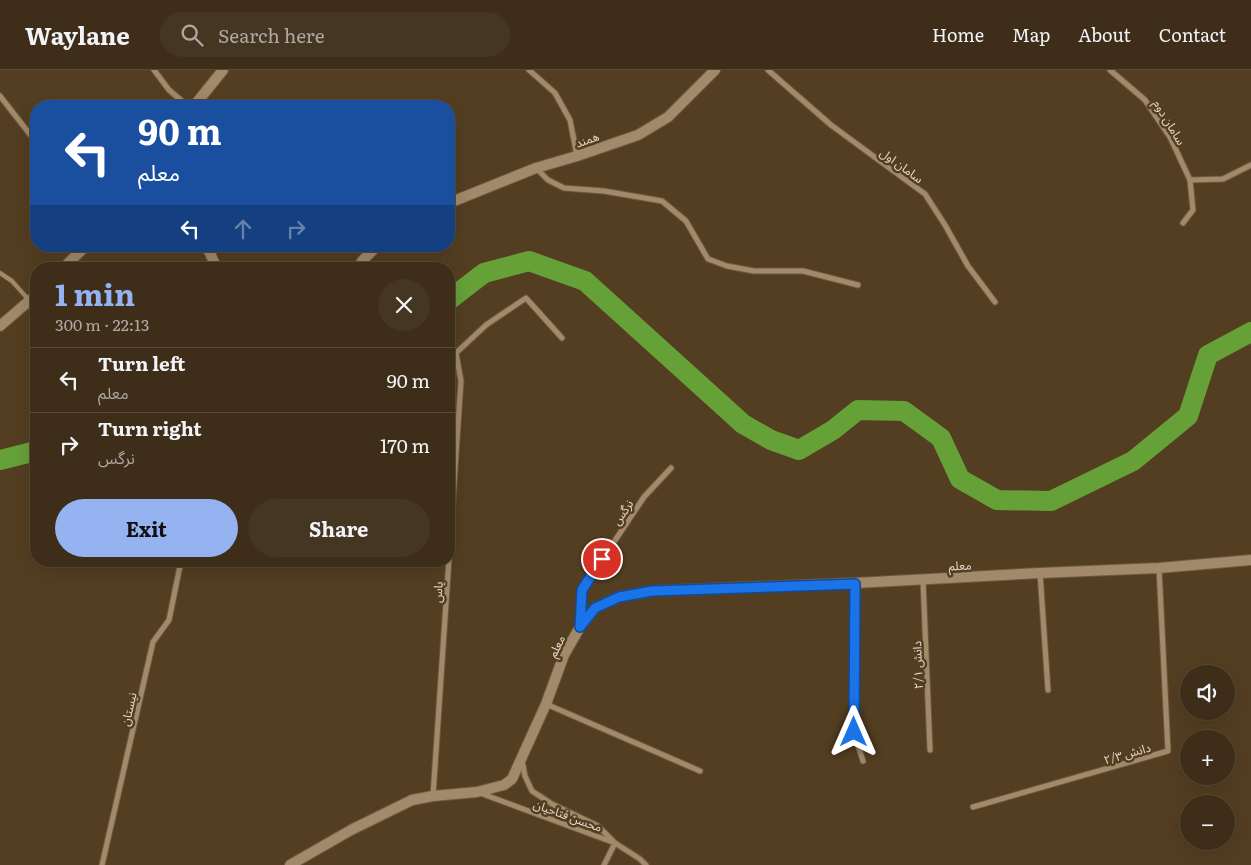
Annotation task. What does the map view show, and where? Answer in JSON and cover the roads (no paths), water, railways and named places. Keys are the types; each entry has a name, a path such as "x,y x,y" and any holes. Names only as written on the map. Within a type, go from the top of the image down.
{"main road":[{"path":"199,100 223,70"},
{"name":"همند","path":"455,201 536,168 638,135 668,117 715,70"},
{"path":"69,262 80,252"},
{"path":"361,262 371,252"},
{"path":"0,326 30,301"},
{"name":"معلم","path":"294,864 351,830 412,800 477,792 504,785 512,779 546,704 564,655 580,627 595,608 619,597 652,591 855,584 1159,568 1251,560"}],"street":[{"path":"154,70 169,90 181,100"},
{"path":"529,70 555,93 570,120 577,156"},
{"name":"سامان اول","path":"768,70 831,126 925,194 946,225 968,266 995,302"},
{"name":"سامان دوم","path":"1110,70 1145,100 1170,137 1190,180 1193,210 1182,224"},
{"path":"0,96 30,134"},
{"path":"1190,180 1223,179 1251,165"},
{"path":"536,168 548,180 564,188 604,191 662,202 686,221 708,259 727,266 754,271 804,271 858,285"},
{"name":"یاس","path":"455,470 461,381 456,353 486,325 526,298 562,338"},
{"name":"نرگس","path":"580,627 582,590 644,497 671,468"},
{"name":"نیستان","path":"102,865 153,642 168,620 180,567"},
{"name":"یاس","path":"433,796 448,567"},
{"name":"دانش ۲/۳","path":"973,807 1168,751 1159,568"},
{"path":"1040,573 1048,690"},
{"name":"دانش ۲/۱","path":"923,580 930,750"},
{"path":"855,584 854,732 863,762"},
{"path":"546,704 700,771"},
{"path":"521,757 525,776 532,791 552,804 598,826 615,843 604,865"},
{"name":"محسن فتاحیان","path":"477,792 615,843 646,865"}],"lane":[{"path":"0,273 30,296"}],"waterway":[{"path":"455,295 484,273 529,261 585,281 743,424 771,440 799,450 833,430 858,410 904,411 941,438 960,479 997,500 1051,501 1133,461 1188,416 1208,355 1251,332"},
{"path":"0,460 30,452"}]}
